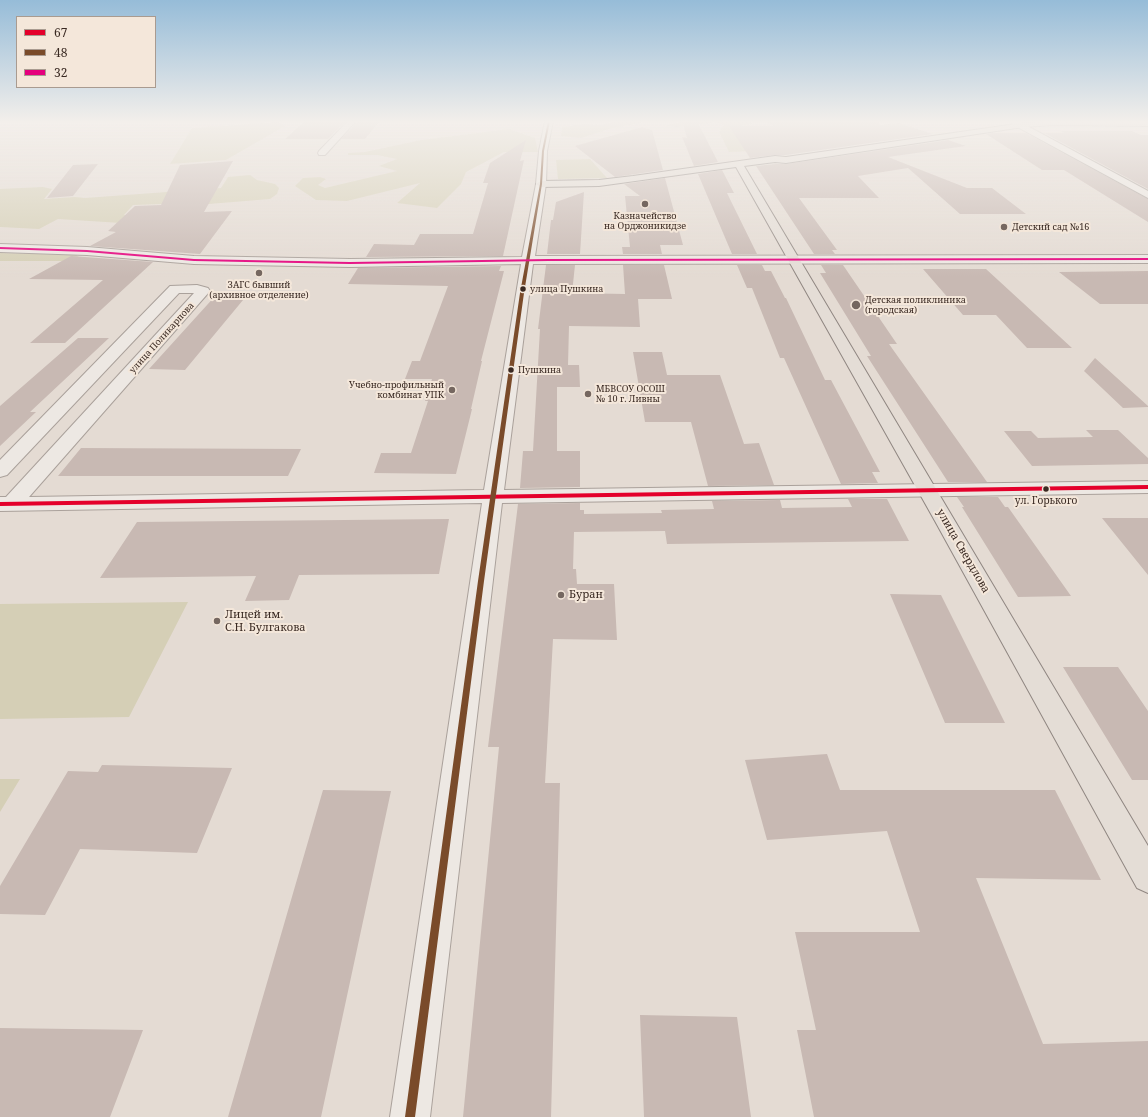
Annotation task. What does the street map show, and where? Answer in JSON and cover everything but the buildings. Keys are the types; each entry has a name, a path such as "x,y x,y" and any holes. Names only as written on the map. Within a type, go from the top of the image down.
{"main road":[{"path":"540,184 607,182 676,173"},
{"name":"улица Свердлова","path":"744,173 1148,877"}],"street":[{"path":"410,1117 494,497 541,173"},
{"path":"1110,173 1148,195"},
{"path":"0,248 100,252 194,260 350,263 1148,259"},
{"name":"улица Поликарпова","path":"0,471 175,289 197,289 203,291 5,504"},
{"path":"5,504 1148,487"}],"shaded area":[{"path":"388,173 466,173 461,184 437,208 397,203 420,183 347,201 316,200 295,186 303,178 320,177 326,179 318,185 325,188"},
{"path":"557,173 603,173 607,178 558,179"},
{"path":"250,175 257,180 275,184 279,188 277,194 270,199 209,204 173,209 163,204 133,205 124,215 154,214 121,223 58,219 39,229 0,227 0,189 43,187 52,189 44,199 75,197 85,198 221,188 228,177"},
{"path":"0,253 76,255 84,261 0,261"},
{"path":"188,602 129,717 0,719 0,604"},
{"path":"0,779 20,779 0,812"}],"transit line":[{"name":"48","path":"410,1117 481,581 522,293 542,173"},
{"name":"32","path":"0,248 87,251 194,260 350,263 548,260 1148,259"},
{"name":"67","path":"0,504 1148,487"}],"place":[{"name":"Казначейство на Орджоникидзе","path":"645,204"},
{"name":"Детский сад №16","path":"1004,227"},
{"name":"ЗАГС бывший (архивное отделение)","path":"259,273"},
{"name":"улица Пушкина","path":"523,289"},
{"name":"Детская поликлиника (городская)","path":"856,305"},
{"name":"Пушкина","path":"511,370"},
{"name":"Учебно-профильный комбинат УПК","path":"452,390"},
{"name":"МБВСОУ ОСОШ № 10 г. Ливны","path":"588,394"},
{"name":"ул. Горького","path":"1046,489"},
{"name":"Буран","path":"561,595"},
{"name":"Лицей им. С.Н. Булгакова","path":"217,621"}]}
